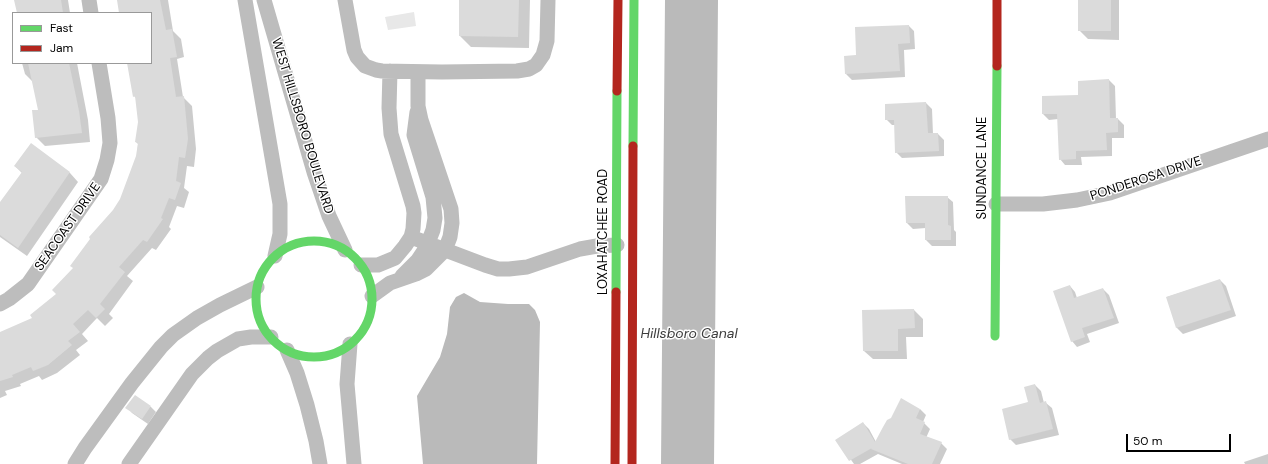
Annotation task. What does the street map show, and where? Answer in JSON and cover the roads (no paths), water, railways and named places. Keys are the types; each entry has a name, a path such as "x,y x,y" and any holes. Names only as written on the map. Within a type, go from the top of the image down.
{"main road":[{"name":"LOXAHATCHEE ROAD","path":"615,464 618,0"},
{"path":"632,464 634,0"},
{"name":"SUNDANCE LANE","path":"995,336 997,0"},
{"path":"310,241 331,243 345,250 362,265 372,296 370,314 363,331 342,350 333,353 320,356 305,356 295,354 287,350 265,330 258,314 256,298 260,278 264,271 275,256 295,244 310,241"}],"street":[{"path":"89,0 91,12"},
{"name":"WEST HILLSBORO BOULEVARD","path":"245,0 280,204 280,234 275,256"},
{"name":"WEST HILLSBORO BOULEVARD","path":"264,0 314,172 329,216 345,250"},
{"path":"345,0 352,44 360,62 365,66 376,70 390,72 517,71 529,69 540,60 547,41 548,0"},
{"name":"SEACOAST DRIVE","path":"0,304 28,284 101,179 107,160 110,142 108,118 99,64"},
{"path":"362,265 378,265 391,260 403,250 411,237 414,221 413,206 392,140 390,126 390,72"},
{"path":"398,279 418,260 428,244 434,224 435,203 418,106 418,72"},
{"name":"PONDEROSA DRIVE","path":"996,204 1043,204 1077,200 1110,193 1268,139"},
{"path":"398,159 425,149"},
{"path":"372,296 382,288 398,279 416,274 426,269 445,250 451,230 451,209 425,149"},
{"path":"411,237 492,267 509,270 526,267 580,249 617,245"},
{"path":"75,464 132,383 165,343 185,326 208,312 258,287"},
{"path":"129,464 192,374 208,358 238,339 251,336 271,337"},
{"path":"350,344 347,384 354,464"},
{"path":"287,350 305,398 320,464"}],"water":[{"name":"Hillsboro Canal","path":"665,0 718,0 714,464 661,464"},
{"path":"464,293 480,302 529,304 535,310 540,322 537,464 423,464 417,396 440,357 447,334 450,307 456,297"}]}
